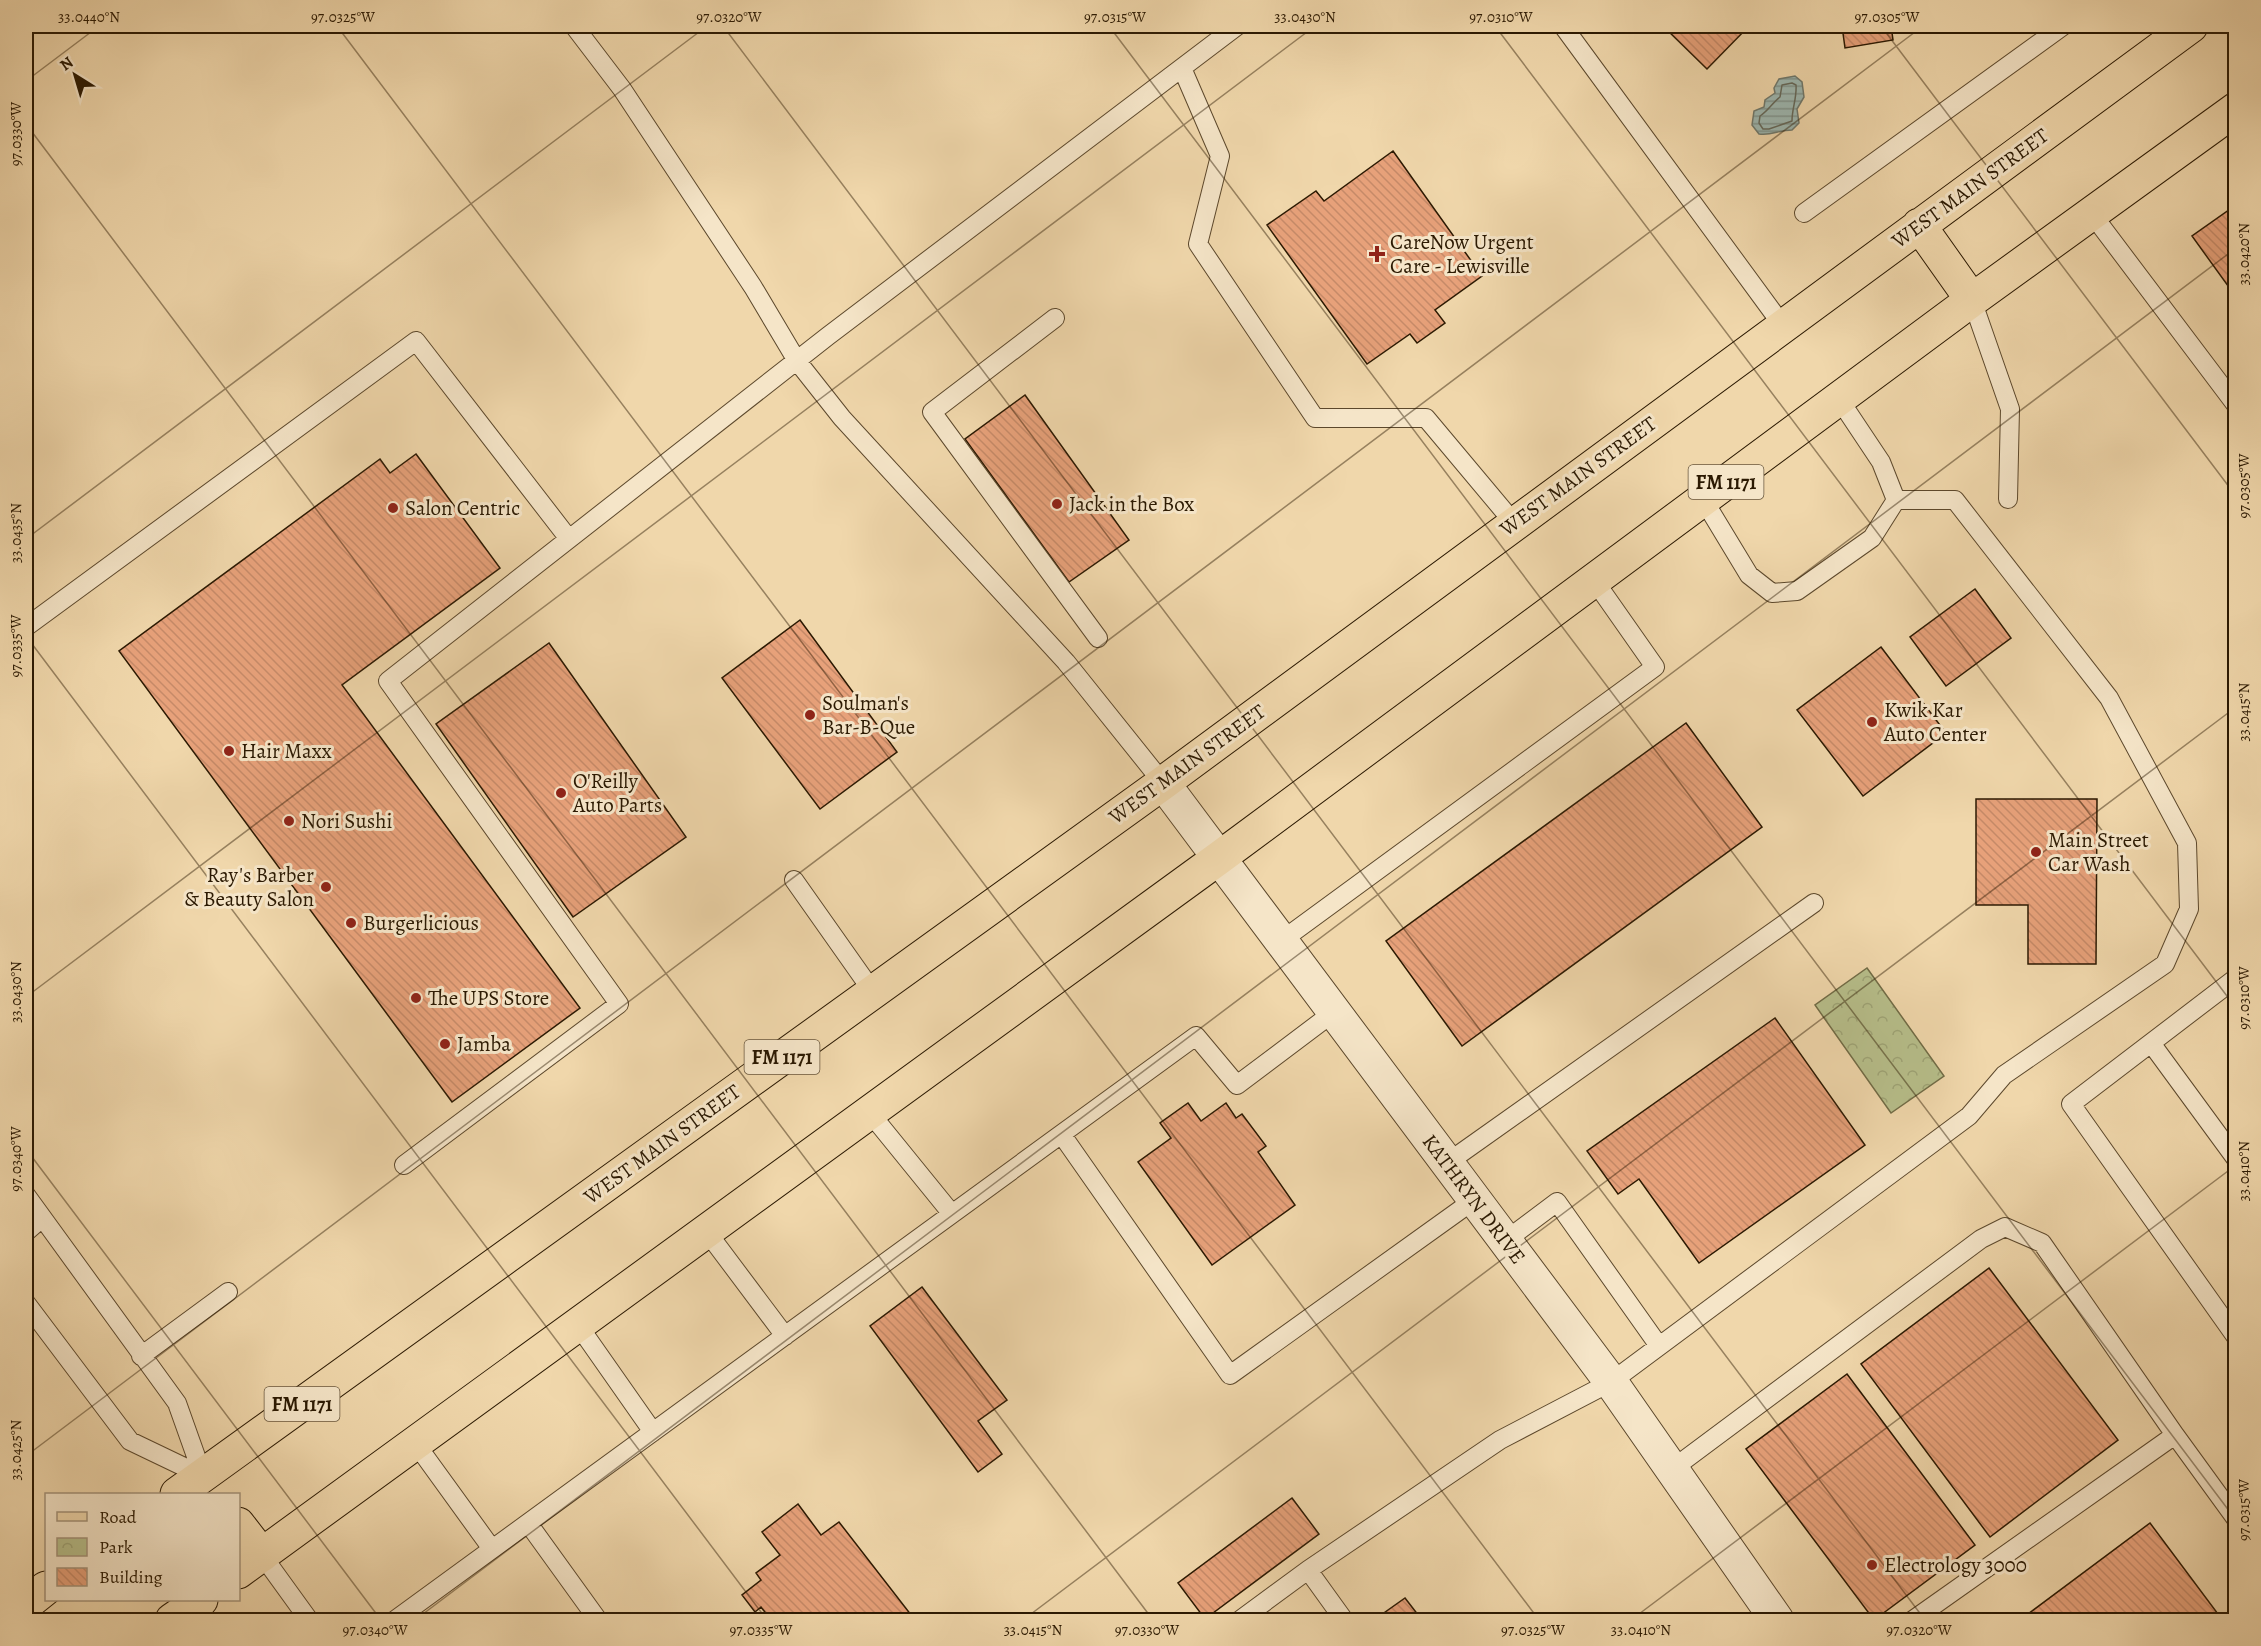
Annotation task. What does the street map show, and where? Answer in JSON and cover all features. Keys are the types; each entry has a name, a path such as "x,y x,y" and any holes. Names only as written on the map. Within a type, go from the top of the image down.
{"main road":[{"name":"WEST MAIN STREET","path":"199,1488 2191,26"},
{"name":"FM 1171","path":"250,1564 1219,858 1972,300 2235,109"},
{"path":"1919,225 1972,300"},
{"path":"240,1531 250,1564"},
{"path":"26,1604 45,1589"},
{"path":"172,1620 198,1601"}],"street":[{"name":"KATHRYN DRIVE","path":"1162,783 1611,1382 1777,1620"}],"lane":[{"path":"574,26 622,89 753,287 797,361 842,418 1066,662 1162,783"},
{"path":"404,1165 619,1004 388,681 797,361 1238,26"},
{"path":"1563,26 1783,326"},
{"path":"1804,213 2063,26"},
{"path":"1182,68 1220,156 1198,244 1315,418 1426,418 1514,523"},
{"path":"2092,214 2235,405"},
{"path":"1972,300 2010,409 2008,499"},
{"path":"1055,318 932,412 1098,638"},
{"path":"26,627 416,341 569,539"},
{"path":"1839,399 1881,462 1896,500"},
{"path":"1703,499 1749,575 1772,593 1797,591 1872,538 1896,500"},
{"path":"1240,1620 1308,1570 1500,1440 1611,1382 1969,1116 2004,1075 2165,963 2189,909 2187,843 2109,698 1955,500 1896,500"},
{"path":"1281,941 1655,667 1594,580"},
{"path":"794,880 873,992"},
{"path":"1447,1163 1814,903"},
{"path":"2235,978 2071,1104 2235,1337"},
{"path":"395,1620 1196,1036 1237,1085 1334,1012"},
{"path":"2151,1043 2235,1159"},
{"path":"870,1113 952,1214"},
{"path":"1062,1135 1230,1376 1474,1200"},
{"path":"26,1195 177,1403 199,1488"},
{"path":"1505,1241 1557,1202 1659,1346"},
{"path":"26,1232 42,1218"},
{"path":"1671,1470 1981,1239 2005,1227 2042,1243 2235,1519"},
{"path":"707,1232 785,1336"},
{"path":"141,1356 228,1292"},
{"path":"26,1303 130,1441 199,1488"},
{"path":"578,1325 653,1432"},
{"path":"1915,1620 2175,1434"},
{"path":"416,1444 492,1549"},
{"path":"528,1523 598,1620"},
{"path":"250,1564 309,1620"},
{"path":"1308,1570 1344,1620"}],"green space":[{"path":"1867,968 1944,1076 1891,1113 1815,1005"}],"water":[{"path":"1795,76 1802,82 1804,97 1797,109 1799,123 1792,130 1759,134 1752,125 1754,111 1764,107 1765,100 1775,93 1774,88 1779,79"}],"building":[{"path":"1663,26 1749,26 1707,69"},
{"path":"1842,26 1891,26 1893,40 1845,48"},
{"name":"CareNow Urgent Care - Lewisville","path":"1393,151 1482,276 1435,310 1445,323 1417,343 1410,334 1367,364 1267,225 1316,191 1324,201"},
{"path":"2236,205 2236,297 2192,236"},
{"name":"Jack in the Box","path":"1025,395 1129,540 1069,582 965,439"},
{"path":"416,454 500,568 342,685 580,1008 452,1102 119,651 380,459 390,473"},
{"path":"1975,589 2011,638 1946,686 1910,637"},
{"name":"Soulman's Bar-B-Que","path":"800,620 897,752 820,809 722,678"},
{"path":"549,643 686,837 573,917 436,724"},
{"name":"Kwik Kar Auto Center","path":"1881,647 1946,733 1863,796 1797,710"},
{"path":"1686,723 1762,827 1462,1046 1386,941"},
{"name":"Main Street Car Wash","path":"1976,799 2097,799 2096,964 2028,964 2028,905 1976,905"},
{"path":"1775,1018 1865,1145 1699,1263 1639,1179 1618,1194 1587,1151"},
{"path":"1188,1103 1201,1121 1226,1103 1236,1118 1242,1114 1266,1146 1258,1152 1295,1205 1212,1265 1138,1162 1171,1138 1160,1123"},
{"path":"1989,1268 2118,1440 1990,1537 1861,1364"},
{"path":"922,1287 1007,1400 978,1421 1002,1454 978,1472 870,1326"},
{"path":"1847,1374 1975,1545 1874,1620 1746,1449"},
{"path":"1292,1498 1319,1534 1205,1619 1178,1583"},
{"path":"798,1504 821,1535 839,1522 915,1620 771,1620 761,1607 755,1612 742,1595 761,1580 756,1573 780,1555 762,1532"},
{"path":"2150,1523 2221,1618 2218,1620 2020,1620"},
{"path":"1405,1598 1422,1620 1374,1620"}],"place":[{"name":"CareNow Urgent Care - Lewisville","path":"1377,254"},
{"name":"Jack in the Box","path":"1057,504"},
{"name":"Salon Centric","path":"393,508"},
{"name":"Soulman's Bar-B-Que","path":"810,715"},
{"name":"Kwik Kar Auto Center","path":"1872,722"},
{"name":"Hair Maxx","path":"229,751"},
{"name":"O'Reilly Auto Parts","path":"561,793"},
{"name":"Nori Sushi","path":"289,821"},
{"name":"Main Street Car Wash","path":"2036,852"},
{"name":"Ray's Barber & Beauty Salon","path":"326,887"},
{"name":"Burgerlicious","path":"351,923"},
{"name":"The UPS Store","path":"416,998"},
{"name":"Jamba","path":"445,1044"},
{"name":"Electrology 3000","path":"1872,1565"}]}
